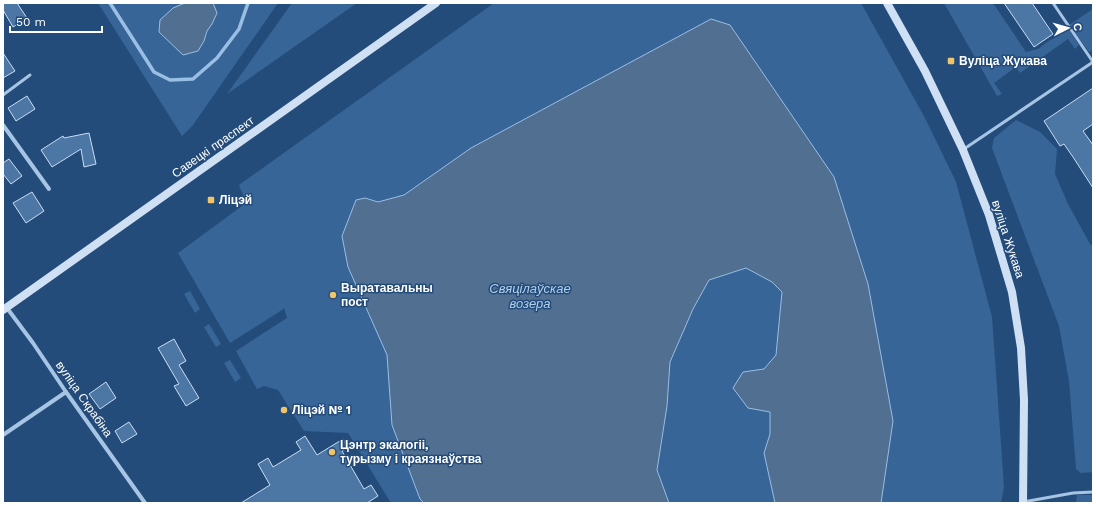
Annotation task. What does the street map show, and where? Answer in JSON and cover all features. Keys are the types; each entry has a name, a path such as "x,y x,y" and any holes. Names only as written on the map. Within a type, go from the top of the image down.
{"street":[{"name":"Савецкі праспект","path":"5,309 436,3"},
{"name":"вуліца Жукава","path":"887,3 925,71 963,150 989,215 1012,292 1021,348 1024,400 1023,503"},
{"path":"3,125 49,189"},
{"name":"вуліца Скрабіна","path":"5,309 33,343 145,503"},
{"path":"3,435 66,392"}],"lane":[{"path":"963,150 1093,62 1052,3"},
{"path":"3,95 30,75"},
{"path":"1023,503 1073,493 1093,492"}],"shaded area":[{"path":"98,3 278,3 193,125 182,136"},
{"path":"292,3 357,3 227,94"},
{"path":"494,3 861,3 925,118 956,182 992,317 1004,487 1001,503 881,503 893,421 868,284 834,177 730,25 711,19 471,148 404,195 378,202 365,198 348,267 387,355 392,425 420,499 424,503 391,503 348,433 304,431 278,390 264,386 257,389 236,351 287,318 284,308 230,343 178,253 246,203 239,185"},
{"path":"944,3 993,3 1026,52 1038,49 1067,27 1079,45 1075,49 1068,39 1020,73 1016,67 994,83 1002,94 997,96"},
{"path":"1093,9 1093,50 1089,52 1069,25"},
{"path":"1016,120 1040,132 1057,149 1055,174 1068,204 1090,244 1093,246 1093,472 1081,473 1076,469 1069,381 1059,326 992,148 994,138"},
{"path":"746,268 772,282 782,292 776,355 764,369 743,372 748,408 770,411 770,434 764,453 775,503 669,503 657,470 667,406 670,362 693,309 709,280"},
{"path":"190,291 200,309 195,313 184,294"},
{"path":"209,324 221,344 216,347 204,327"},
{"path":"230,360 241,378 235,382 224,363"},
{"path":"1077,495 1093,495 1093,503 1076,503"}],"water":[{"path":"185,3 213,3 217,13 198,51 183,55 159,32 160,20 173,8"},
{"name":"Свяцілаўскае возера","path":"711,19 730,25 834,177 868,284 893,421 881,503 775,503 764,453 770,434 770,412 748,408 733,388 743,372 764,369 776,355 782,292 772,282 746,268 709,280 693,309 670,362 667,406 657,470 669,503 424,503 420,499 392,425 387,355 348,267 342,236 356,200 365,198 378,202 404,195 471,148"}],"building":[{"path":"3,3 17,3 27,18 13,27 3,10"},
{"path":"1004,3 1032,3 1053,34 1034,47"},
{"path":"3,53 15,71 3,78"},
{"path":"1093,88 1093,124 1083,131 1093,145 1093,188 1064,144 1060,146 1044,121"},
{"path":"27,96 35,109 16,121 8,108"},
{"path":"89,133 96,164 84,167 81,149 52,167 41,150 63,136 64,138"},
{"path":"9,159 22,176 11,184 3,174 3,163"},
{"path":"32,192 44,211 26,223 13,203"},
{"path":"174,339 186,361 179,365 199,398 186,406 174,386 179,384 158,348"},
{"path":"106,382 116,398 100,409 89,394"},
{"path":"129,422 137,434 122,443 115,431"},
{"path":"305,436 317,455 343,439 348,448 342,451 364,489 371,485 378,496 367,503 241,503 270,485 258,464 268,458 273,467 301,450 296,442"}],"waterway":[{"path":"110,3 154,72 170,80 193,79 217,58 239,29 248,3"}],"place":[{"name":"Вуліца Жукава","path":"951,61"},
{"name":"Ліцэй","path":"211,200"},
{"name":"Выратавальны пост","path":"333,295"},
{"name":"Ліцэй № 1","path":"284,410"},
{"name":"Цэнтр экалогіі, турызму і краязнаўства","path":"332,452"}]}
